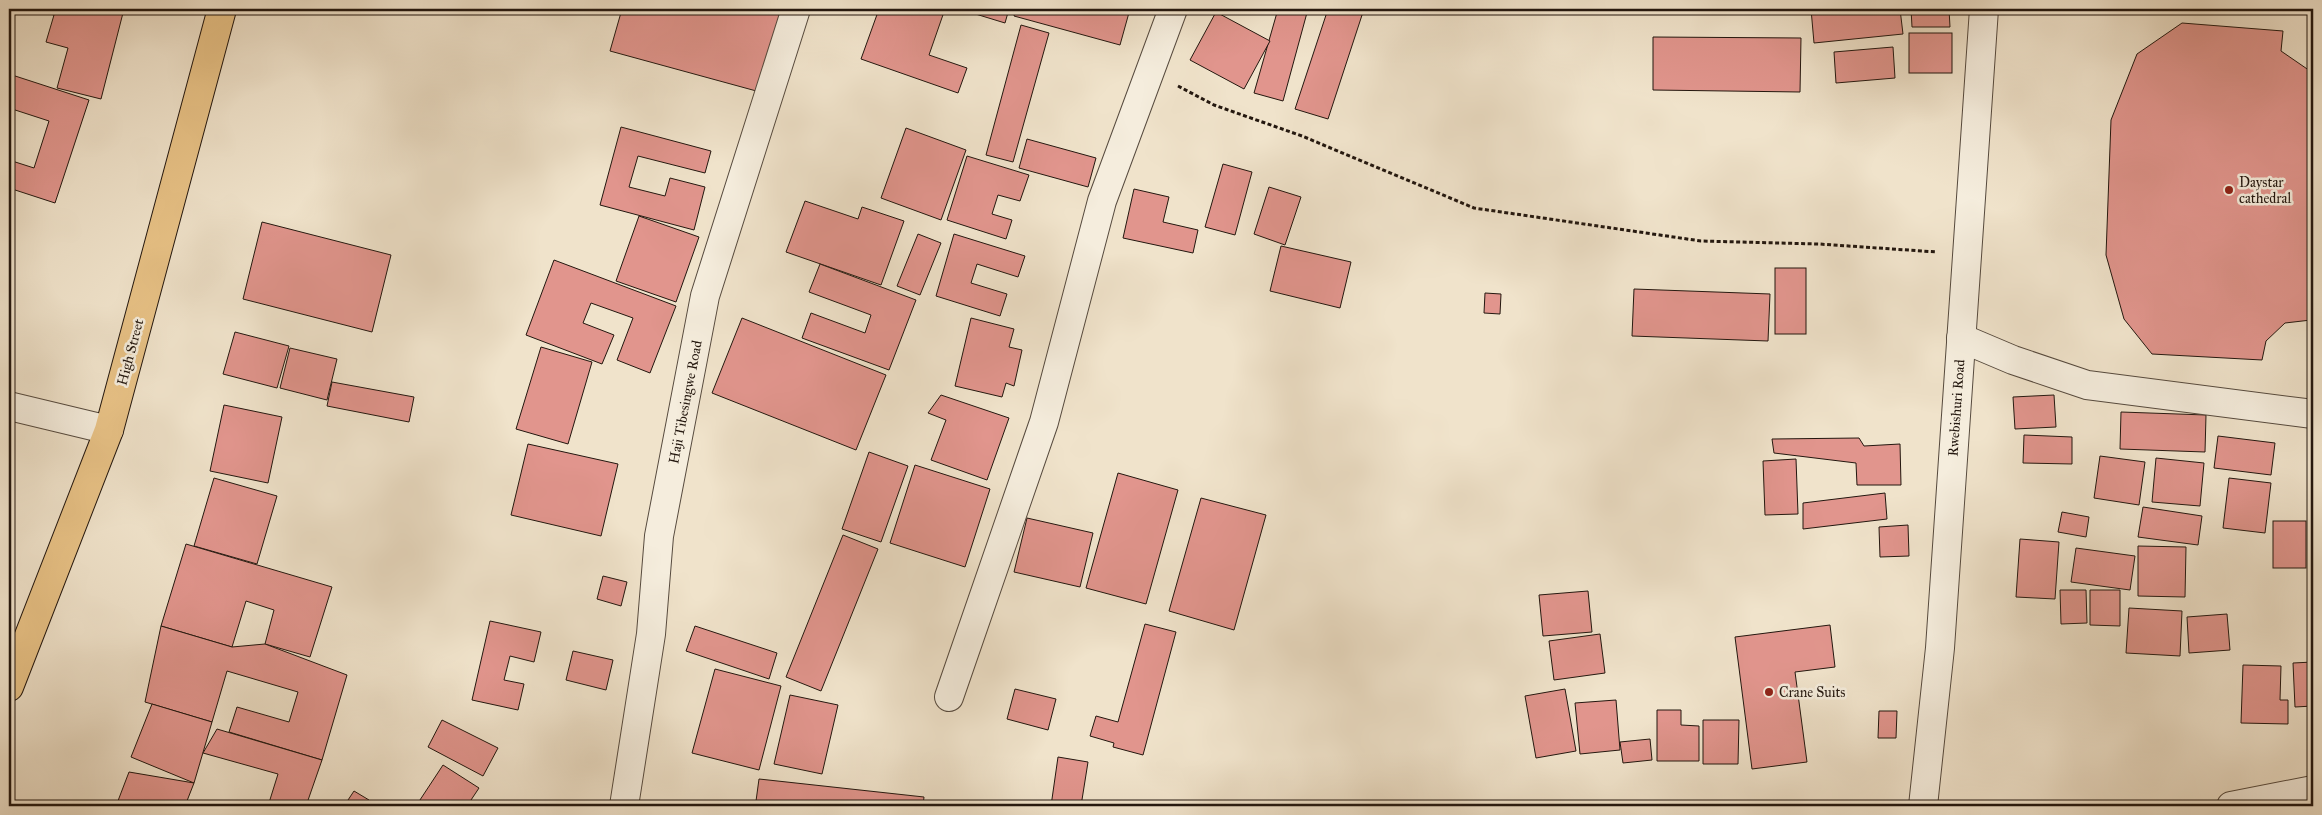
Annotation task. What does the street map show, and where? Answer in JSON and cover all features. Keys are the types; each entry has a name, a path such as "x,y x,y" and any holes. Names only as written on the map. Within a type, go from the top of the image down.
{"main road":[{"name":"High Street","path":"9,687 109,430 222,9"}],"street":[{"name":"Haji Tibesingwe Road","path":"624,806 650,634 659,536 705,296 796,9"},
{"path":"949,697 1044,422 1102,201 1173,9"},
{"name":"Rwebishuri Road","path":"1923,806 1940,648 1984,9"},
{"path":"1961,338 2013,360 2087,384 2313,414"},
{"path":"9,406 109,430"},
{"path":"2231,806 2313,790"}],"path":[{"path":"1150,71 1214,105 1311,140 1474,208 1701,241 1819,244 1889,250 1967,253"}],"building":[{"path":"31,9 124,9 101,99 57,88 68,48 46,42 54,15"},
{"path":"622,9 782,9 760,92 610,51"},
{"path":"879,9 945,9 929,55 967,68 958,93 861,59"},
{"path":"970,9 1009,9 1005,23 969,12"},
{"path":"1016,9 1130,9 1120,45 1014,16"},
{"path":"1278,9 1308,9 1283,101 1254,93"},
{"path":"1328,9 1364,9 1328,119 1295,109"},
{"path":"1811,9 1900,9 1903,34 1814,43"},
{"path":"1911,9 1949,9 1950,27 1912,27"},
{"path":"1216,12 1270,41 1244,89 1190,60"},
{"path":"2182,23 2283,31 2281,51 2313,73 2313,306 2311,320 2285,323 2266,341 2262,360 2152,354 2124,319 2106,255 2111,120 2137,54"},
{"path":"1021,25 1049,33 1013,162 986,155"},
{"path":"1909,33 1952,33 1952,73 1909,73"},
{"path":"1653,37 1801,38 1800,92 1653,90"},
{"path":"1893,47 1895,78 1836,83 1834,52"},
{"path":"9,74 89,100 55,203 9,188 9,160 34,168 49,121 9,108"},
{"path":"621,127 711,151 705,173 638,156 629,187 665,196 670,178 705,187 694,230 600,205"},
{"path":"906,128 966,150 941,220 881,198"},
{"path":"1027,139 1096,158 1088,187 1019,168"},
{"path":"967,156 1029,175 1020,201 998,195 992,214 1012,220 1006,239 947,220"},
{"path":"1223,164 1252,172 1235,235 1205,227"},
{"path":"1269,187 1301,197 1285,245 1254,234"},
{"path":"1134,189 1169,197 1163,222 1198,230 1193,253 1123,238"},
{"path":"805,201 858,219 862,207 904,221 881,285 786,252"},
{"path":"639,216 699,237 676,302 616,281"},
{"path":"262,222 391,255 372,332 243,299"},
{"path":"918,234 941,243 920,295 897,286"},
{"path":"954,234 1025,256 1018,277 977,264 971,283 1007,294 1000,316 936,296"},
{"path":"1281,246 1351,262 1340,308 1270,291"},
{"path":"554,260 676,306 650,373 617,360 633,318 591,303 583,323 614,335 602,364 526,335"},
{"path":"820,264 916,300 889,370 802,338 811,313 865,333 871,315 809,292"},
{"path":"1775,268 1806,268 1806,334 1775,334"},
{"path":"1634,289 1770,294 1768,341 1632,336"},
{"path":"1485,293 1501,294 1500,314 1484,313"},
{"path":"742,318 886,375 856,450 712,393"},
{"path":"971,318 1014,329 1009,347 1022,350 1014,386 1006,383 1002,397 955,386"},
{"path":"235,332 289,346 277,388 223,374"},
{"path":"541,347 592,362 568,444 516,429"},
{"path":"290,348 337,359 327,400 280,388"},
{"path":"332,382 414,397 409,422 327,406"},
{"path":"941,395 1009,418 987,480 931,460 946,420 928,413"},
{"path":"2054,395 2056,427 2015,429 2013,397"},
{"path":"224,405 282,417 268,483 210,471"},
{"path":"2121,412 2206,415 2205,452 2120,449"},
{"path":"2024,435 2072,437 2072,464 2023,463"},
{"path":"2218,436 2275,443 2271,475 2214,468"},
{"path":"1859,438 1864,446 1900,444 1901,485 1857,485 1856,463 1774,453 1772,439"},
{"path":"528,444 618,464 601,536 511,515"},
{"path":"869,452 908,466 881,542 842,529"},
{"path":"2100,456 2145,462 2139,505 2094,498"},
{"path":"2156,458 2204,463 2200,506 2152,502"},
{"path":"1796,459 1798,514 1765,515 1763,461"},
{"path":"915,465 990,489 965,567 890,543"},
{"path":"1118,473 1178,490 1146,604 1086,588"},
{"path":"214,478 277,496 257,564 194,546"},
{"path":"2229,478 2271,483 2265,533 2223,528"},
{"path":"1885,493 1887,519 1803,529 1803,503"},
{"path":"1201,498 1266,515 1234,630 1169,611"},
{"path":"2143,507 2202,516 2198,545 2138,537"},
{"path":"2062,512 2089,517 2086,537 2058,532"},
{"path":"1027,518 1093,533 1080,587 1014,572"},
{"path":"2273,521 2306,521 2306,568 2273,568"},
{"path":"1908,525 1909,556 1880,557 1879,527"},
{"path":"843,535 878,549 821,691 786,677"},
{"path":"2020,539 2059,542 2055,599 2016,597"},
{"path":"186,544 332,587 310,657 265,644 274,610 246,601 232,647 161,626"},
{"path":"2138,546 2186,547 2185,597 2138,596"},
{"path":"2076,548 2135,556 2130,590 2071,582"},
{"path":"603,576 627,582 621,606 597,599"},
{"path":"2060,590 2086,590 2087,623 2061,624"},
{"path":"2090,590 2120,590 2120,626 2090,625"},
{"path":"1588,591 1592,632 1543,636 1539,595"},
{"path":"2129,608 2182,611 2180,656 2126,653"},
{"path":"2227,614 2230,650 2189,653 2187,617"},
{"path":"490,621 541,632 534,662 510,656 504,680 524,684 518,710 472,700"},
{"path":"1145,624 1176,632 1143,755 1113,747 1114,743 1090,736 1096,716 1118,722"},
{"path":"1830,625 1835,667 1795,672 1807,762 1752,769 1735,637"},
{"path":"161,626 232,647 265,644 347,675 322,760 229,732 237,707 289,722 298,692 227,671 212,722 145,702"},
{"path":"695,626 777,653 769,679 686,651"},
{"path":"1600,634 1605,673 1554,680 1549,641"},
{"path":"573,651 613,660 606,690 566,680"},
{"path":"2313,662 2313,706 2295,707 2293,663"},
{"path":"2243,665 2281,666 2280,700 2288,700 2288,724 2241,723"},
{"path":"715,669 781,686 759,770 692,753"},
{"path":"1015,689 1056,699 1048,730 1007,719"},
{"path":"1565,689 1576,751 1536,758 1525,696"},
{"path":"790,695 838,705 822,774 774,764"},
{"path":"1616,700 1620,750 1580,754 1575,703"},
{"path":"152,704 212,722 194,783 131,757"},
{"path":"1657,710 1681,710 1681,725 1699,726 1699,761 1657,761"},
{"path":"1879,711 1897,711 1896,738 1878,738"},
{"path":"442,720 498,748 483,776 428,747"},
{"path":"1703,720 1739,720 1738,764 1703,764"},
{"path":"217,729 322,760 306,806 268,806 278,774 203,753"},
{"path":"1650,739 1652,760 1623,763 1620,742"},
{"path":"1058,757 1088,762 1081,806 1051,806"},
{"path":"443,765 479,788 467,806 416,806"},
{"path":"129,772 194,783 185,806 116,806"},
{"path":"759,779 924,797 923,806 773,806 774,803 756,801"},
{"path":"354,791 369,800 364,806 344,806"}],"place":[{"name":"Daystar cathedral","path":"2229,190"},
{"name":"Crane Suits","path":"1769,692"}]}
